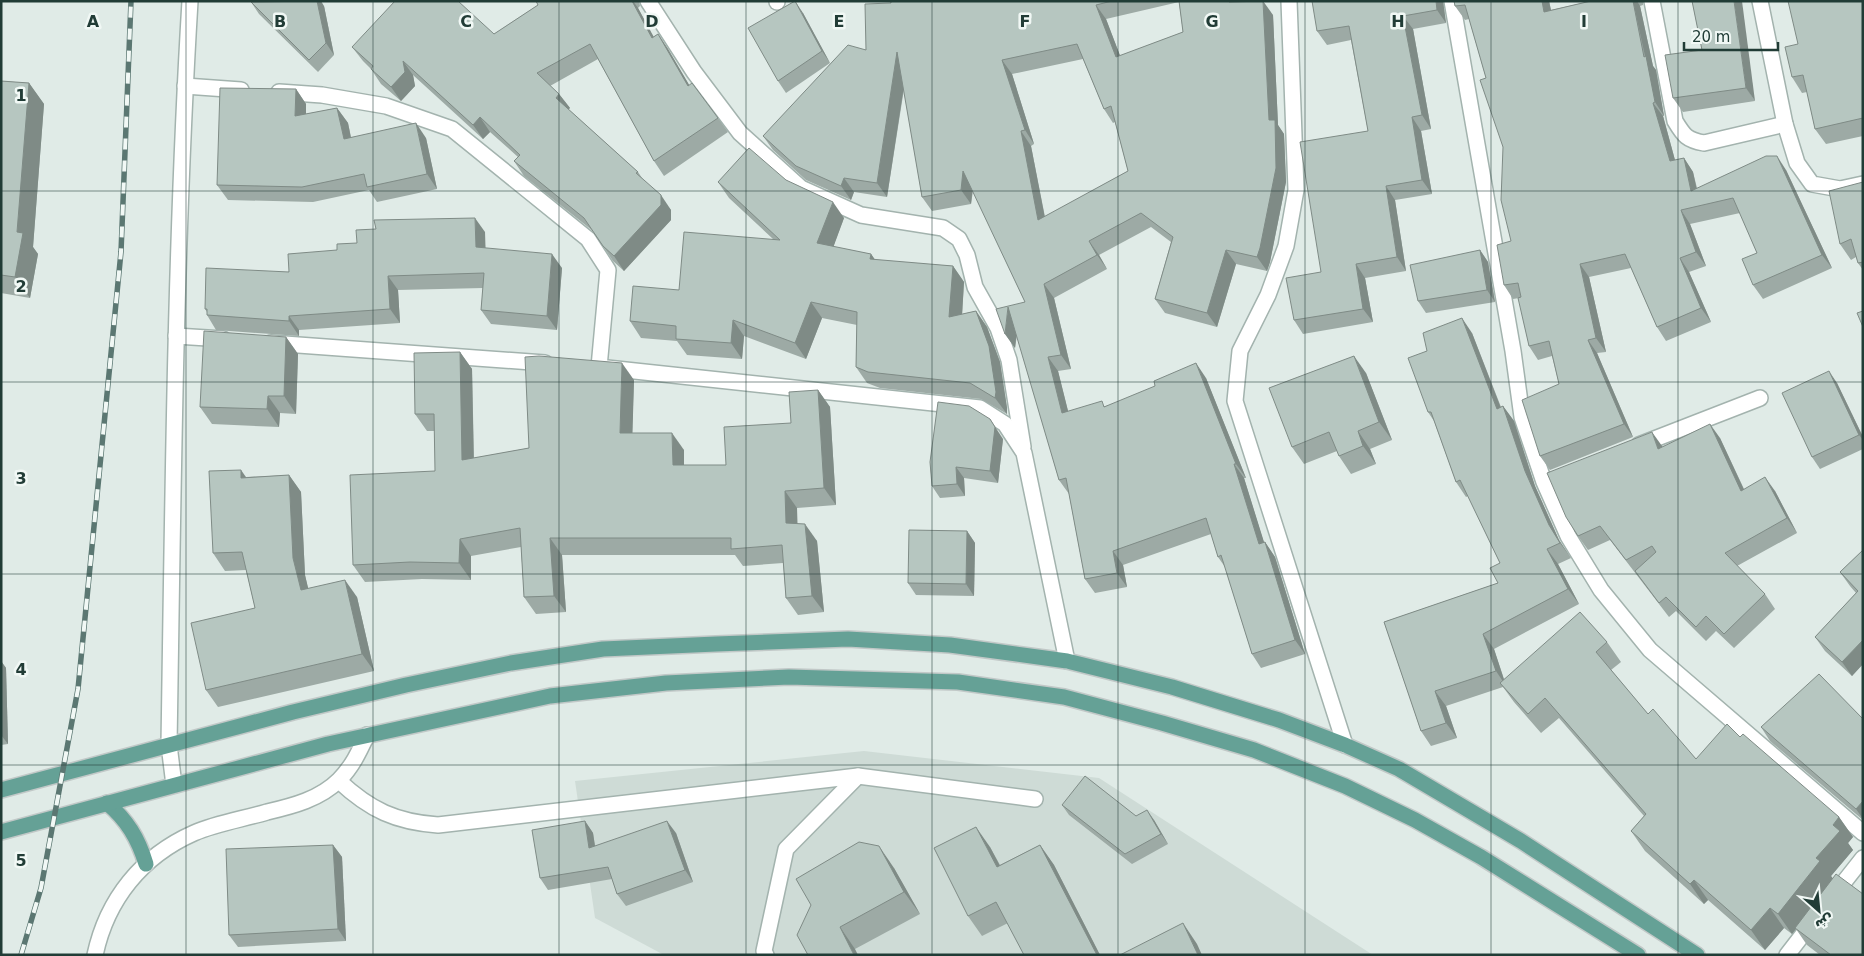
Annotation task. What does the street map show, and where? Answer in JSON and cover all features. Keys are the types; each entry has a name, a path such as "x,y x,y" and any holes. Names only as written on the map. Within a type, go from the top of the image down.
{"main road":[{"path":"1,790 406,685 511,663 603,649 716,644 848,640 950,645 1067,661 1172,687 1279,720 1345,745 1399,769 1521,841 1697,955"},
{"path":"1,832 367,735 550,696 666,683 788,677 958,682 1064,697 1162,723 1254,750 1345,786 1415,820 1481,857 1638,955"},
{"path":"108,803 132,829 146,864"}],"street":[{"path":"174,785 169,745 176,336 190,1"},
{"path":"648,1 694,72 740,133 801,188 861,215 942,228 959,239 967,255 975,286 998,328 1009,360 1024,453 1067,661"},
{"path":"1289,1 1296,190 1286,246 1268,295 1240,351 1235,401 1345,745"},
{"path":"1452,1 1513,351 1522,417 1544,482 1568,536 1601,590 1650,650 1863,833"},
{"path":"1652,1 1675,121 1691,141 1704,143 1785,124"},
{"path":"1760,1 1785,124 1798,163 1812,184 1840,189 1863,184"},
{"path":"185,86 322,95 386,106 452,129 588,239 608,270 599,367"},
{"path":"176,336 235,340"},
{"path":"254,342 560,364"},
{"path":"580,366 980,408 1005,424 1024,453"},
{"path":"1625,450 1760,398"},
{"path":"1544,482 1562,475"},
{"path":"95,955 99,937 110,910 126,885 146,864 170,846 196,832 316,797 339,781 356,760 367,735"},
{"path":"339,781 355,797 374,809 394,818 438,825 858,776 1035,799"},
{"path":"766,955 764,951 786,849 858,776"},
{"path":"1787,955 1863,858"}],"shaded area":[{"path":"864,751 1099,778 1373,955 664,955 595,918 575,781"}],"building":[{"path":"317,1 326,43 309,60 251,2"},
{"path":"395,1 458,1 494,34 538,5 536,1 632,1 652,38 658,34 688,86 692,83 718,118 654,161 590,44 537,73 559,94 556,98 661,195 661,205 614,256 603,246 584,218 514,161 520,155 480,117 473,125 403,61 405,72 391,87 371,69 373,66 352,47"},
{"path":"795,1 822,51 778,81 748,28"},
{"path":"891,1 1112,1 1096,5 1116,57 1183,32 1179,1 1263,1 1269,120 1275,120 1276,168 1257,257 1226,250 1207,313 1155,299 1173,237 1141,213 1089,241 1097,255 1044,284 1061,355 1048,357 1062,413 1102,401 1104,407 1155,386 1154,381 1196,363 1236,464 1234,464 1259,544 1265,542 1295,640 1252,654 1221,555 1218,557 1206,518 1113,551 1117,573 1085,579 1066,478 1059,480 1008,307 1005,334 996,309 1025,302 963,171 961,190 922,197 897,52 877,183 844,178 841,186 796,166 763,136 848,45 866,50 865,4 891,3","holes":["1077,44 1104,109 1111,106 1128,171 1038,220 1021,131 1025,130 1002,60"]},
{"path":"1312,1 1436,1 1437,10 1403,16 1422,115 1412,117 1422,180 1386,186 1397,257 1356,264 1363,309 1294,320 1286,278 1321,272 1300,142 1368,131 1349,26 1317,31"},
{"path":"1454,1 1542,1 1544,12 1591,1 1633,1 1644,57 1646,56 1655,102 1653,103 1670,161 1684,158 1691,191 1766,156 1777,156 1822,255 1753,285 1742,259 1757,253 1733,198 1681,210 1696,252 1680,258 1701,308 1657,327 1625,254 1580,264 1596,338 1588,340 1624,424 1540,456 1522,400 1559,384 1549,341 1529,346 1518,298 1521,297 1518,283 1504,285 1497,245 1511,241 1501,200 1503,147 1480,80 1486,78 1465,5 1455,6"},
{"path":"1692,1 1734,1 1746,88 1673,98 1665,55 1702,50"},
{"path":"1788,1 1863,1 1863,118 1815,129 1803,75 1792,77 1785,47 1798,44"},
{"path":"1,81 29,83 17,232 23,233 15,277 1,275"},
{"path":"220,88 296,89 295,116 337,108 344,139 416,123 427,174 367,187 364,174 302,187 217,185"},
{"path":"749,148 786,180 833,202 817,243 871,254 870,259 953,266 949,317 976,311 989,346 996,392 995,398 970,383 868,372 856,367 857,312 811,302 795,343 733,320 731,343 676,339 676,326 630,321 633,286 679,290 684,232 780,240 718,182"},
{"path":"1863,182 1863,262 1858,263 1851,239 1840,244 1829,191"},
{"path":"475,218 476,247 552,254 547,316 481,310 484,273 388,276 390,309 289,316 289,321 207,315 207,309 205,309 206,268 289,272 288,254 337,250 337,244 357,243 356,230 376,229 374,220"},
{"path":"1480,250 1487,290 1418,301 1410,265"},
{"path":"1863,311 1863,327 1857,313"},
{"path":"1462,318 1497,409 1503,406 1525,471 1549,525 1560,543 1547,549 1568,589 1483,634 1496,671 1435,691 1446,723 1421,731 1384,622 1498,583 1490,568 1500,563 1460,480 1456,482 1431,412 1428,412 1408,358 1427,351 1423,333"},
{"path":"204,331 286,337 284,396 268,396 267,409 200,407"},
{"path":"460,352 462,460 529,448 525,357 539,356 622,363 620,433 672,433 673,465 726,465 724,427 791,423 789,392 818,390 824,488 785,491 786,523 805,524 812,596 786,598 782,545 731,549 731,538 550,538 554,596 524,597 520,528 460,539 459,563 410,562 353,565 350,475 435,471 434,414 415,414 414,353"},
{"path":"1354,356 1379,422 1358,431 1363,446 1339,456 1329,432 1292,447 1269,388"},
{"path":"1829,371 1859,435 1812,457 1782,393"},
{"path":"938,402 969,406 990,419 995,427 990,471 956,467 957,484 932,486 930,462"},
{"path":"1710,424 1741,491 1765,477 1787,518 1725,553 1765,594 1724,634 1706,616 1696,627 1666,597 1659,603 1635,571 1656,552 1652,546 1626,560 1600,526 1578,536 1566,517 1547,473 1652,432 1658,449"},
{"path":"241,470 241,478 289,475 293,558 301,590 345,580 362,654 206,690 191,623 255,608 242,552 213,553 209,471"},
{"path":"909,530 967,531 966,584 908,583"},
{"path":"1863,550 1863,640 1842,662 1815,637 1858,591 1840,572"},
{"path":"1580,612 1607,642 1596,652 1648,714 1653,709 1696,759 1727,724 1740,737 1743,734 1839,817 1833,825 1840,831 1816,858 1820,861 1778,914 1770,908 1751,930 1694,880 1690,884 1631,831 1646,814 1545,698 1528,714 1500,683"},
{"path":"1819,674 1863,719 1863,801 1856,809 1761,727"},
{"path":"1085,776 1136,816 1147,810 1161,834 1125,854 1062,805"},
{"path":"585,821 589,848 667,821 685,870 617,894 608,867 540,878 532,830"},
{"path":"976,827 997,867 1040,845 1097,955 1024,955 996,902 968,916 934,848"},
{"path":"859,842 879,846 904,892 840,927 854,955 808,955 797,935 811,905 796,879"},
{"path":"333,845 338,929 229,935 226,849"},
{"path":"1836,874 1863,894 1863,955 1831,955 1795,928"},
{"path":"1183,923 1198,955 1120,955"}],"railway":[{"path":"21,955 41,888 78,689 121,252 131,1"}]}
